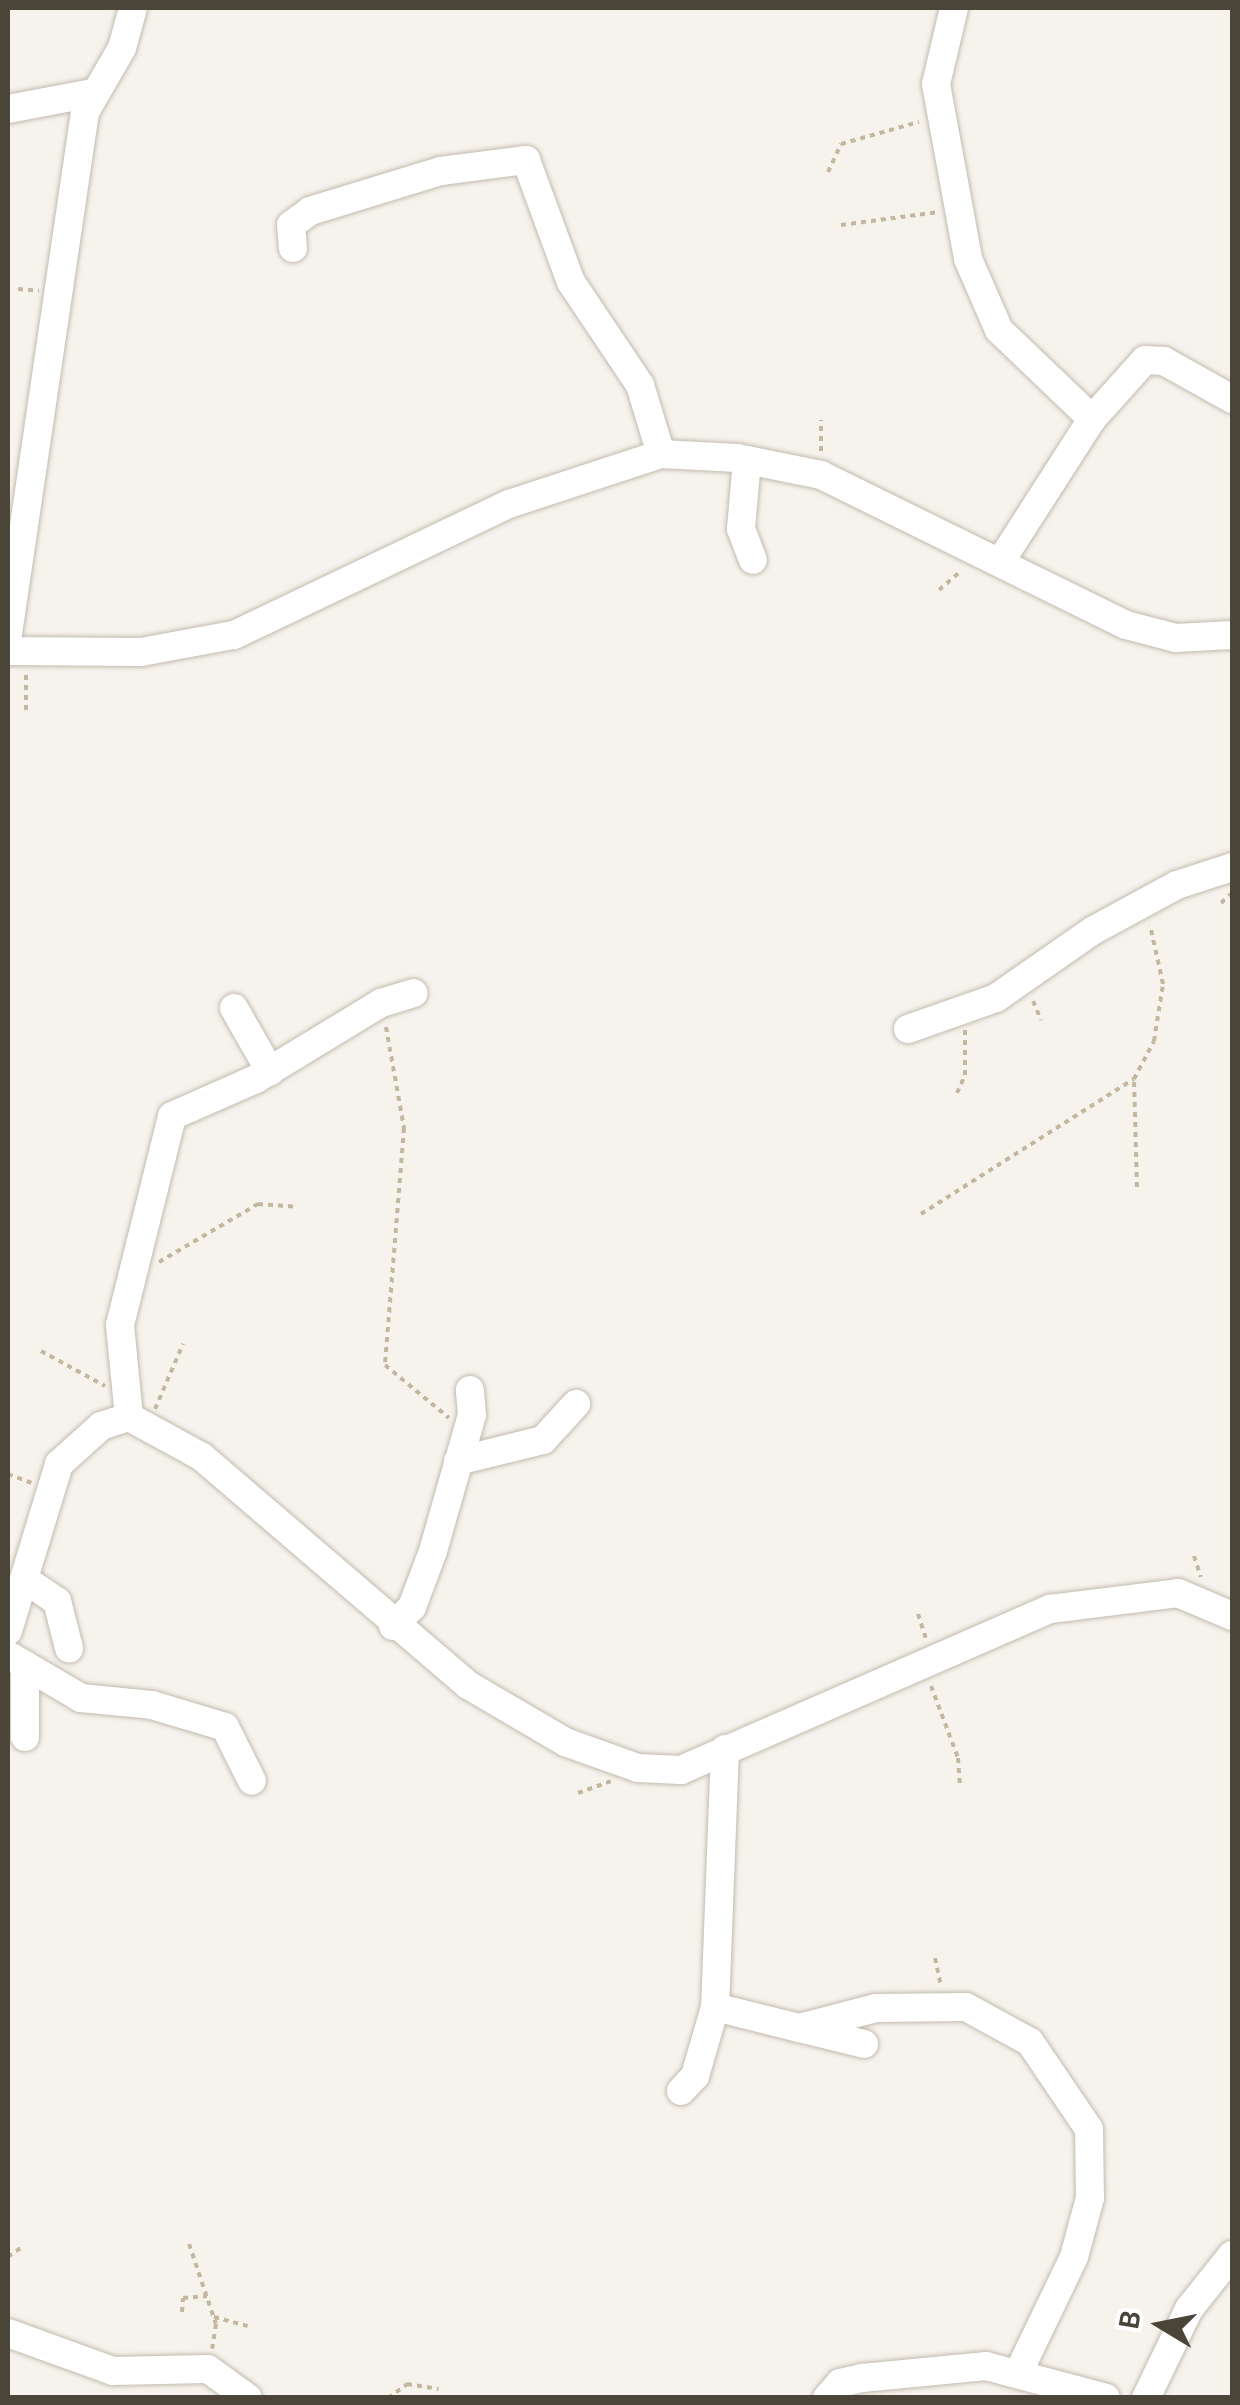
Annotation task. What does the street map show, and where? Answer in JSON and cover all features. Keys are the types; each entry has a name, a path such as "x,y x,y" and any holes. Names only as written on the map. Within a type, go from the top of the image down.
{"street":[{"path":"133,8 122,48 92,93 66,216 14,645 141,652 234,635 509,504 660,454 747,460 820,475 1002,558 1126,625 1176,638 1232,635"},
{"path":"945,11 938,116 982,301 999,330 1092,419"},
{"path":"8,108 92,93"},
{"path":"294,248 291,225 310,211 441,170 526,160 572,282 640,385 660,454"},
{"path":"1002,558 1092,419 1145,360 1164,361 1232,399"},
{"path":"747,460 741,519 753,560"},
{"path":"908,1029 965,1011 1024,983 1145,903 1232,867"},
{"path":"414,993 381,1003 270,1071 172,1116 120,1325 135,1412 202,1457 393,1626 468,1686 602,1760 681,1770 928,1659 1106,1596 1199,1596 1232,1616"},
{"path":"234,1008 270,1071"},
{"path":"393,1626 420,1589 462,1448 470,1390"},
{"path":"462,1448 543,1440 576,1404"},
{"path":"8,1631 47,1489 78,1442 135,1412"},
{"path":"24,1579 56,1601 69,1648"},
{"path":"16,1660 26,1737"},
{"path":"16,1660 80,1698 152,1705 225,1728 252,1781"},
{"path":"681,2091 695,2076 715,2007 726,1749"},
{"path":"715,2007 864,2044"},
{"path":"799,2028 876,2008 966,2007 1030,2042 1089,2129 1094,2162 1082,2228 1020,2369"},
{"path":"1146,2398 1189,2309 1232,2255"},
{"path":"8,2333 113,2371 208,2369 248,2398"},
{"path":"828,2398 840,2383 862,2378 1020,2369 1106,2398"}],"path":[{"path":"828,172 840,144 938,116"},
{"path":"841,225 958,210"},
{"path":"820,475 821,420"},
{"path":"14,645 26,710"},
{"path":"1221,903 1232,892"},
{"path":"921,1214 1134,1079 1154,1041 1163,984 1145,903"},
{"path":"381,1003 404,1128 384,1365 462,1448"},
{"path":"957,1093 965,1076 965,1011"},
{"path":"1134,1079 1138,1187"},
{"path":"130,1280 258,1204 298,1206"},
{"path":"41,1351 135,1412 184,1344"},
{"path":"8,1474 47,1489"},
{"path":"918,1614 958,1758 960,1786"},
{"path":"935,1958 946,2006"},
{"path":"189,2244 214,2317 208,2369"},
{"path":"8,2257 22,2247"},
{"path":"182,2312 184,2298 207,2296"},
{"path":"214,2317 248,2326"},
{"path":"388,2398 407,2384 440,2389"}]}
